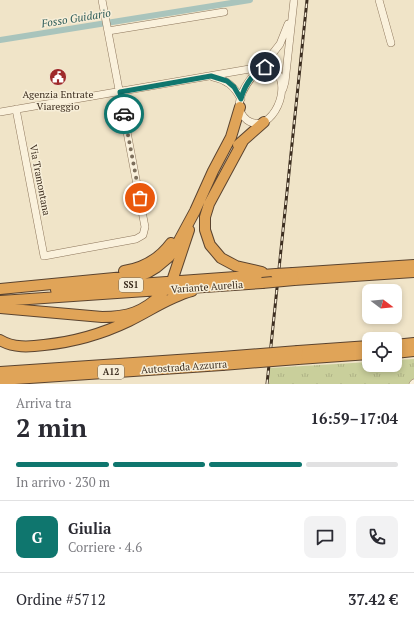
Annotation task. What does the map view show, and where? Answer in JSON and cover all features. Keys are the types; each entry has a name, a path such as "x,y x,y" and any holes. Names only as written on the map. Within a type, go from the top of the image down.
{"highway":[{"path":"0,289 132,276 147,272 161,264 173,251 195,211 213,171 231,137 240,103"},
{"path":"202,196 227,159 243,141 264,122"},
{"path":"243,141 209,204 205,215 205,230 210,245 221,258 262,277"},
{"path":"173,278 185,246 195,211"},
{"path":"0,285 10,282 121,271 141,267 157,258 166,249 195,211"},
{"name":"Variante Aurelia","path":"0,301 224,285 276,274 293,277 414,265"},
{"name":"Variante Aurelia","path":"0,294 262,277 414,272"},
{"path":"0,340 8,344 22,346 76,341 108,331 182,295 224,285"},
{"path":"0,308 102,317 116,316 142,310 162,294"},
{"path":"402,344 414,343"},
{"name":"Autostrada Azzurra","path":"0,380 298,355 362,347"},
{"path":"402,352 414,351"},
{"name":"Autostrada Azzurra","path":"298,355 362,354"},
{"name":"Autostrada Azzurra","path":"0,372 222,361"}],"street":[{"path":"102,0 120,92"},
{"path":"211,76 227,81 234,87 243,116 248,121 257,124 264,122 271,116 277,107 285,82 294,0"},
{"path":"379,0 391,43"},
{"path":"240,103 248,82 281,41 293,11"},
{"path":"108,30 224,12"},
{"path":"0,112 261,67 269,68 276,73 280,79 282,91"},
{"name":"Via Tramontana","path":"16,109 44,256 136,239 143,235 145,227 120,92"}],"green space":[{"path":"414,359 414,384 269,384 270,368 362,362 362,372 402,372 402,360"}],"waterway":[{"name":"Fosso Guidario","path":"0,40 250,0"}],"railway":[{"path":"267,384 307,0"}],"way so far":[{"path":"124,114 140,198"}],"place":[{"name":"Agenzia Entrate Viareggio","path":"58,77"}],"route":[{"path":"124,114 120,92 211,76 227,81 234,87 241,99 248,82 261,67 265,67"}]}
